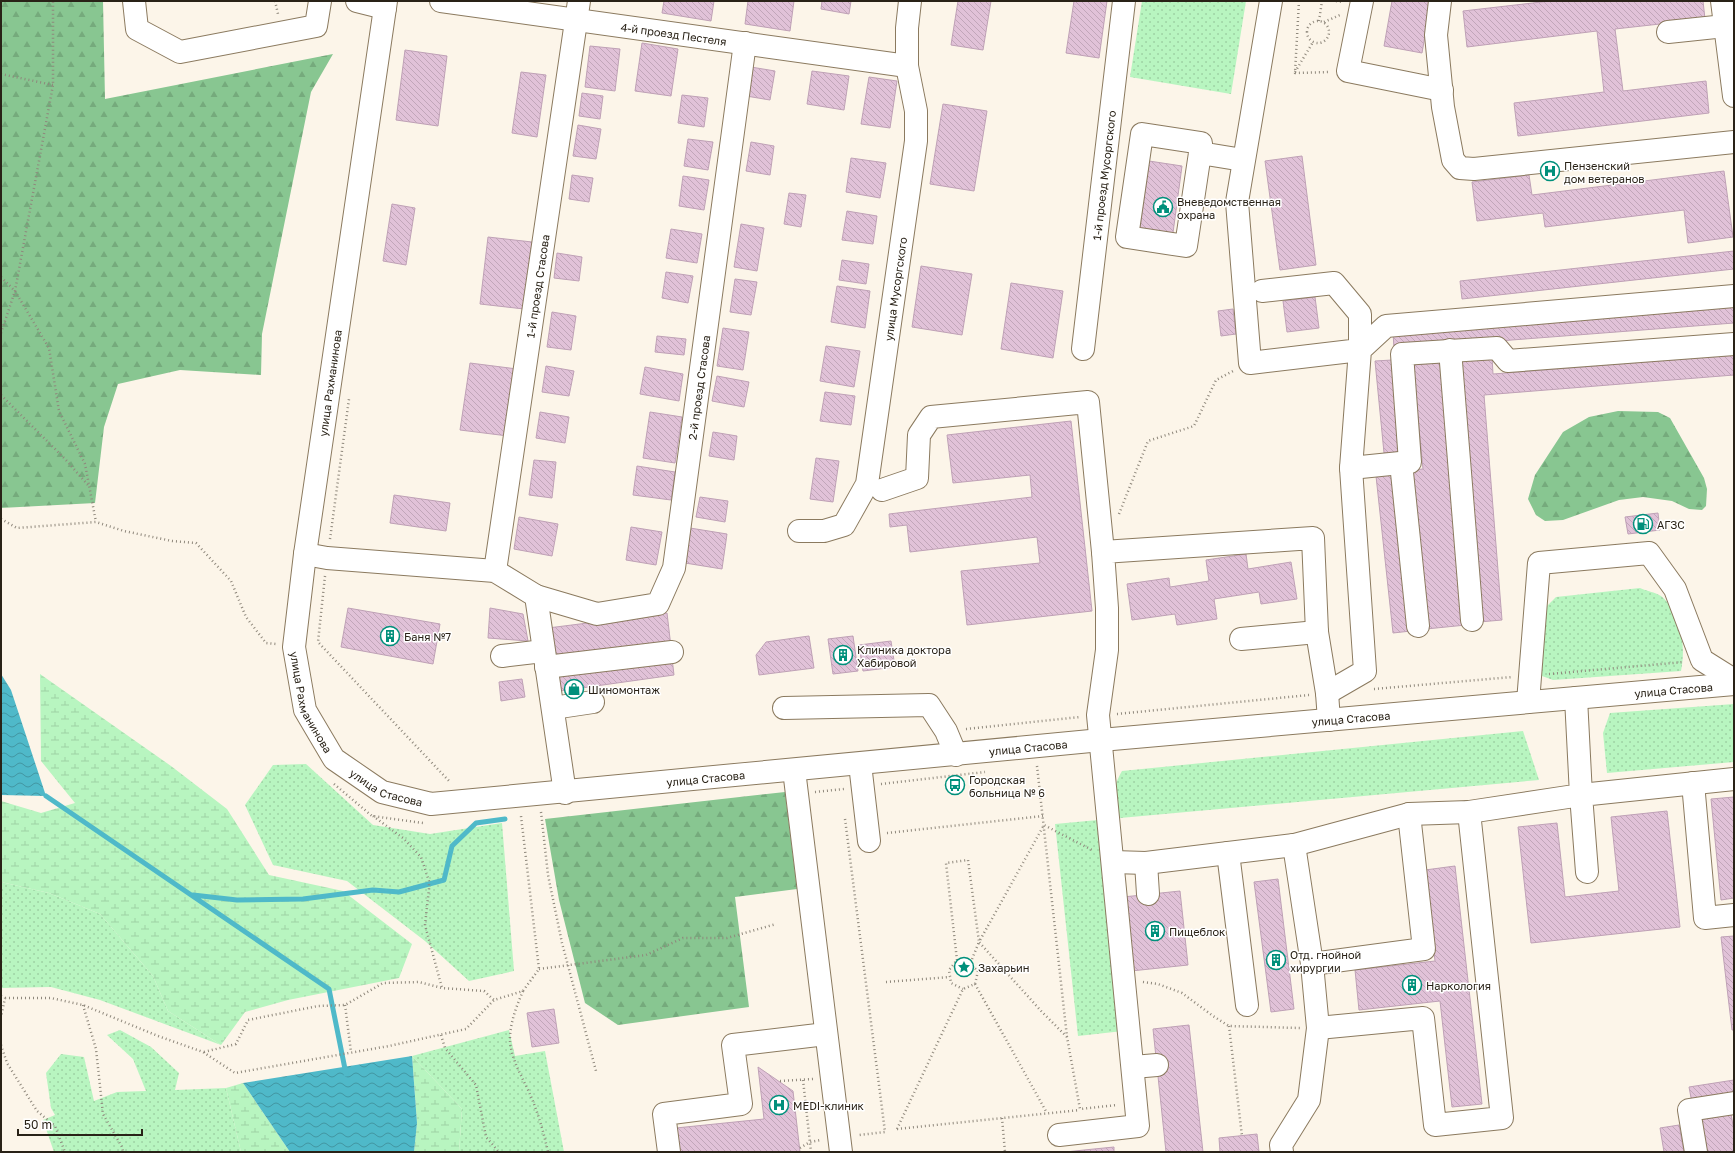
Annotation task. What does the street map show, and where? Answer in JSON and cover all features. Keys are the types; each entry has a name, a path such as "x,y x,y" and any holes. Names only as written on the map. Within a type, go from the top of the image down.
{"street":[{"path":"134,1 137,29 180,52 316,26 320,1"},
{"path":"358,1 385,4"},
{"name":"4-й проезд Пестеля","path":"440,1 578,10 745,43 907,66"},
{"name":"улица Мусоргского","path":"799,531 824,531 844,525 867,484 916,141 916,111 907,66 907,28 910,1"},
{"name":"1-й проезд Мусоргского","path":"1083,349 1124,1"},
{"path":"1272,1 1243,160 1237,202 1250,363 1360,350 1386,326 1734,296"},
{"path":"1362,1 1348,72 1442,90"},
{"path":"1440,1 1436,35 1442,90 1452,160 1460,168 1474,169 1734,142"},
{"path":"1722,1 1734,96"},
{"name":"улица Рахманинова","path":"334,759 305,710 294,647 305,554 385,4"},
{"name":"1-й проезд Стасова","path":"495,571 578,10"},
{"path":"1668,32 1725,26"},
{"name":"2-й проезд Стасова","path":"536,596 597,614 658,604 674,568 745,43"},
{"path":"1142,134 1202,143 1200,153 1186,246 1127,237 1142,134"},
{"path":"1200,153 1243,160"},
{"path":"1262,291 1334,283 1360,314 1360,350 1351,468 1364,671 1327,693"},
{"path":"1351,468 1410,462 1402,354 1497,348 1508,361 1734,344"},
{"path":"1450,350 1472,620"},
{"path":"882,490 917,478 918,435 931,417 1088,402 1107,608 1106,650 1098,715 1138,1126 1059,1135"},
{"path":"1401,464 1418,626"},
{"path":"1103,552 1313,538 1317,632 1327,693 1329,720"},
{"path":"1528,702 1539,562 1649,553 1675,588 1702,660 1734,680"},
{"path":"305,554 327,558 495,571 536,596 566,793"},
{"path":"1241,639 1317,632"},
{"path":"502,656 545,659 672,652"},
{"name":"улица Стасова","path":"334,759 382,792 431,804 511,808 539,795 1101,740 1734,684"},
{"path":"1576,698 1580,795 1587,872"},
{"path":"553,708 593,702"},
{"path":"784,708 929,705 946,731 956,755"},
{"path":"860,764 869,838"},
{"path":"794,770 801,841 811,881 826,1034 841,1152"},
{"path":"1113,862 1146,863 1294,846 1409,814 1469,812 1580,795 1734,779"},
{"path":"1693,783 1705,918 1734,915"},
{"path":"1318,1028 1423,1018 1435,1125 1502,1118 1469,812"},
{"path":"1312,964 1424,949 1409,814"},
{"path":"1282,1152 1281,1145 1309,1100 1318,1028 1312,964 1294,846"},
{"path":"1228,853 1247,1005"},
{"path":"1146,863 1148,894"},
{"path":"669,1152 664,1114 741,1104 733,1045 826,1034"},
{"path":"1133,1067 1156,1065"},
{"path":"1696,1152 1689,1110 1734,1103"}],"path":[{"path":"1,333 15,291 53,85 53,1"},
{"path":"1295,73 1300,1"},
{"path":"1319,21 1322,1"},
{"path":"1319,21 1327,25 1329,28 1329,36 1324,41 1314,42 1309,37 1308,30 1311,24 1319,21"},
{"path":"1295,73 1314,42"},
{"path":"1295,73 1348,72"},
{"path":"1,74 53,85"},
{"path":"1,277 15,291 49,348 59,411 85,464 96,522"},
{"path":"1118,515 1148,441 1194,426 1216,380 1250,363"},
{"path":"350,393 327,558 318,642 449,782 456,782"},
{"path":"1,395 89,485"},
{"path":"1,519 17,528 96,522 124,531 172,541 196,544 231,581 246,617 266,643 294,647"},
{"path":"946,731 1327,693"},
{"path":"1037,766 1067,1037 1080,1109 1082,1133"},
{"path":"331,782 372,816 404,838 421,857 429,881 426,925 442,988"},
{"path":"797,795 843,789 843,796"},
{"path":"539,795 548,875 568,965 596,1070"},
{"path":"511,808 521,816 534,916 539,969 523,991 516,1008 510,1036 512,1055 533,1101 544,1131 548,1152"},
{"path":"511,808 521,816"},
{"path":"372,816 426,824"},
{"path":"845,816 885,1132 859,1135 859,1141"},
{"path":"847,837 869,838 1043,816"},
{"path":"1044,825 1113,862"},
{"path":"970,964 979,942 1044,825"},
{"path":"963,989 951,983 949,970 958,960 946,863 968,860 979,942 1042,1012 1067,1037"},
{"path":"539,969 646,955 683,938 727,938 776,924"},
{"path":"958,960 970,964 978,971 975,984 1047,1113"},
{"path":"886,982 950,977"},
{"path":"1124,980 1158,984 1182,993 1229,1026 1318,1028"},
{"path":"203,1052 236,1044 248,1020 318,1006 345,1005 383,983 419,982 442,988 484,991 494,1000"},
{"path":"975,984 963,989 897,1129 1136,1103"},
{"path":"1,997 51,998 83,1005 158,1036 203,1052 235,1073 442,1035 466,1029 494,1000 523,991"},
{"path":"1,1017 6,998"},
{"path":"83,1005 96,1049 102,1114 122,1147 123,1152"},
{"path":"345,1005 351,1052"},
{"path":"1229,1026 1242,1136"},
{"path":"442,1035 445,1048 476,1085 486,1137 499,1152"},
{"path":"1,1045 7,1063 37,1111 55,1126 65,1152"},
{"path":"780,1081 803,1080 811,1152"},
{"path":"1002,1118 1005,1152"},
{"path":"800,1148 810,1142"}],"green space":[{"path":"1,1 103,1 105,99 333,54 311,92 262,334 261,375 180,370 118,384 104,427 95,503 1,508"},
{"path":"1142,1 1246,1 1231,94 1130,77"},
{"path":"1618,411 1658,412 1670,418 1704,478 1707,489 1706,506 1702,510 1689,509 1672,501 1643,497 1619,500 1563,520 1545,521 1536,515 1528,499 1535,475 1563,432 1589,417"},
{"path":"1640,588 1661,596 1674,612 1681,631 1683,652 1681,671 1553,680 1542,676 1539,669 1543,610 1556,597"},
{"path":"40,674 171,766 227,809 269,875 343,891 412,944 399,978 288,1000 245,1012 221,1045 168,1011 153,976 100,914 49,893 1,882 1,801 41,813 75,803 41,761"},
{"path":"1734,704 1734,762 1607,773 1603,733 1610,713"},
{"path":"1523,731 1539,780 1120,818 1115,799 1116,783 1122,771"},
{"path":"306,764 373,825 430,834 502,823 514,971 469,981 425,941 347,881 273,865 245,805 273,765"},
{"path":"785,792 797,889 735,897 749,1007 618,1025 585,1003 559,900 545,819"},
{"path":"1098,820 1123,1031 1078,1036 1055,824"},
{"path":"1,882 49,893 100,914 153,976 168,1011 221,1045 100,1000 51,987 1,988"},
{"path":"120,1030 151,1047 179,1073 175,1090 226,1088 241,1152 54,1152 43,1120 55,1115 51,1108 46,1073 61,1054 84,1057 94,1101 117,1092 146,1091 133,1059 107,1035"},
{"path":"509,1030 515,1056 545,1051 564,1152 459,1152 462,1109 412,1056"},
{"path":"412,1056 462,1109 459,1152 414,1152 417,1123"},
{"path":"243,1083 290,1152 241,1152 226,1088"}],"water":[{"path":"1,674 11,690 46,796 1,795"},
{"path":"412,1056 417,1123 414,1152 290,1152 243,1083"}],"building":[{"path":"664,1 714,1 711,21 662,13"},
{"path":"748,1 794,1 790,31 745,24"},
{"path":"822,1 851,1 849,14 821,9"},
{"path":"958,1 991,1 983,50 951,45"},
{"path":"1074,1 1107,1 1099,58 1066,53"},
{"path":"1392,1 1431,1 1422,53 1384,46"},
{"path":"1550,1 1703,1 1705,19 1615,29 1623,91 1706,81 1709,113 1518,136 1514,103 1604,92 1597,31 1467,47 1463,11"},
{"path":"642,43 678,49 671,96 635,91"},
{"path":"590,46 620,49 615,91 585,87"},
{"path":"405,50 447,56 438,126 396,120"},
{"path":"751,67 775,71 770,100 746,96"},
{"path":"812,71 849,76 844,110 807,104"},
{"path":"521,72 546,75 537,137 512,133"},
{"path":"869,77 897,81 890,128 861,124"},
{"path":"582,93 603,96 600,119 579,116"},
{"path":"682,95 708,98 704,127 678,123"},
{"path":"943,104 987,111 974,191 930,184"},
{"path":"578,125 601,129 596,159 573,156"},
{"path":"688,139 713,142 708,170 684,166"},
{"path":"751,142 774,146 770,175 746,171"},
{"path":"1302,156 1316,265 1280,270 1265,161"},
{"path":"851,158 886,163 880,198 846,192"},
{"path":"1149,161 1182,166 1172,240 1139,236"},
{"path":"1724,171 1733,237 1688,243 1684,210 1545,227 1543,213 1477,221 1472,182 1529,175 1532,195"},
{"path":"572,175 593,178 589,202 569,199"},
{"path":"683,176 709,180 704,210 679,206"},
{"path":"789,193 806,195 801,227 784,224"},
{"path":"392,204 415,208 406,265 383,261"},
{"path":"847,211 877,216 873,244 842,240"},
{"path":"741,224 764,228 757,271 734,267"},
{"path":"671,229 702,234 697,263 666,258"},
{"path":"488,237 532,242 524,309 480,304"},
{"path":"1734,251 1734,269 1462,299 1460,281"},
{"path":"557,253 582,257 579,281 554,278"},
{"path":"842,260 869,264 866,284 839,280"},
{"path":"921,266 972,274 962,335 912,327"},
{"path":"666,272 693,276 688,303 662,298"},
{"path":"735,279 757,282 751,315 730,312"},
{"path":"1011,283 1063,291 1053,358 1001,349"},
{"path":"837,286 870,291 865,328 831,322"},
{"path":"1315,297 1319,328 1287,332 1283,301"},
{"path":"1734,306 1734,323 1394,349 1393,332"},
{"path":"1233,309 1236,334 1221,336 1218,311"},
{"path":"552,312 576,316 571,350 547,347"},
{"path":"723,328 749,332 743,370 717,366"},
{"path":"657,336 686,339 684,355 655,352"},
{"path":"826,346 860,351 854,387 820,381"},
{"path":"1734,355 1734,375 1484,395 1502,620 1479,622 1458,360 1492,357 1493,374"},
{"path":"1392,360 1401,452 1384,453 1375,361"},
{"path":"1441,362 1466,625 1426,629 1411,470 1423,469 1413,365"},
{"path":"470,363 517,369 508,436 460,430"},
{"path":"546,366 574,371 569,396 542,392"},
{"path":"645,367 683,374 679,401 640,394"},
{"path":"717,376 749,382 744,407 712,401"},
{"path":"825,392 855,396 851,425 820,421"},
{"path":"540,412 569,417 565,443 536,438"},
{"path":"650,412 682,417 675,463 643,458"},
{"path":"1071,421 1092,611 967,625 961,571 1040,563 1037,537 910,552 907,525 890,527 889,514 1032,497 1030,475 953,483 947,435"},
{"path":"713,432 737,436 734,460 709,456"},
{"path":"816,458 839,461 833,502 810,499"},
{"path":"534,460 556,462 552,498 529,495"},
{"path":"637,466 675,472 671,500 633,495"},
{"path":"1394,474 1411,631 1393,633 1376,476"},
{"path":"394,495 450,503 446,531 390,523"},
{"path":"700,497 728,501 725,522 696,517"},
{"name":"АГЗС","path":"1658,513 1660,530 1628,534 1625,517"},
{"path":"519,517 558,524 552,556 514,549"},
{"path":"631,527 662,532 656,565 626,560"},
{"path":"690,528 727,534 722,569 685,563"},
{"path":"1246,554 1248,569 1291,562 1297,599 1261,604 1259,592 1214,599 1217,619 1177,625 1175,614 1132,620 1127,584 1169,578 1170,587 1209,581 1206,560"},
{"name":"Баня №7","path":"348,608 440,624 433,664 341,647"},
{"path":"490,608 523,614 528,641 488,638"},
{"path":"667,613 671,647 552,662 548,628"},
{"path":"809,636 814,668 759,675 756,655 766,642"},
{"name":"Клиника доктора Хабировой","path":"853,636 858,671 833,674 828,639"},
{"path":"891,641 895,667 863,671 859,645"},
{"path":"672,658 674,675 560,691 558,673"},
{"path":"522,679 525,697 501,701 499,682"},
{"path":"1734,797 1734,898 1721,900 1711,799"},
{"path":"1667,811 1680,927 1531,943 1518,827 1557,823 1565,897 1619,891 1611,817"},
{"name":"Наркология","path":"1455,866 1482,1104 1452,1107 1440,1001 1359,1010 1355,970 1435,961 1425,870"},
{"name":"Отд. гнойной хирургии","path":"1278,879 1294,1009 1271,1012 1254,882"},
{"name":"Пищеблок","path":"1180,891 1188,965 1131,971 1123,897"},
{"path":"1734,936 1734,1030 1732,1030 1721,937"},
{"path":"554,1009 559,1043 532,1047 527,1013"},
{"path":"1189,1025 1203,1152 1166,1152 1153,1029"},
{"name":"MEDI-клиник","path":"758,1067 793,1091 800,1152 678,1152 676,1128 764,1119"},
{"path":"1734,1080 1734,1096 1692,1103 1689,1087"},
{"path":"1731,1114 1734,1131 1734,1152 1705,1152 1700,1120"},
{"path":"1679,1125 1684,1152 1664,1152 1660,1128"},
{"path":"1257,1134 1259,1152 1220,1152 1219,1138"},
{"path":"1114,1147 1114,1152 1066,1152 1084,1150"}],"waterway":[{"path":"46,796 329,989 346,1074"},
{"path":"193,895 237,900 303,899 373,890 399,892 444,880 452,846 476,823 505,819"}],"place":[{"name":"Пензенский дом ветеранов","path":"1550,171"},
{"name":"Вневедомственная охрана","path":"1163,207"},
{"name":"АГЗС","path":"1643,524"},
{"name":"Баня №7","path":"390,636"},
{"name":"Клиника доктора Хабировой","path":"843,655"},
{"name":"Шиномонтаж","path":"574,689"},
{"name":"Городская больница № 6","path":"955,785"},
{"name":"Пищеблок","path":"1155,931"},
{"name":"Отд. гнойной хирургии","path":"1276,960"},
{"name":"Захарьин","path":"964,967"},
{"name":"Наркология","path":"1412,985"},
{"name":"MEDI-клиник","path":"779,1105"}]}
